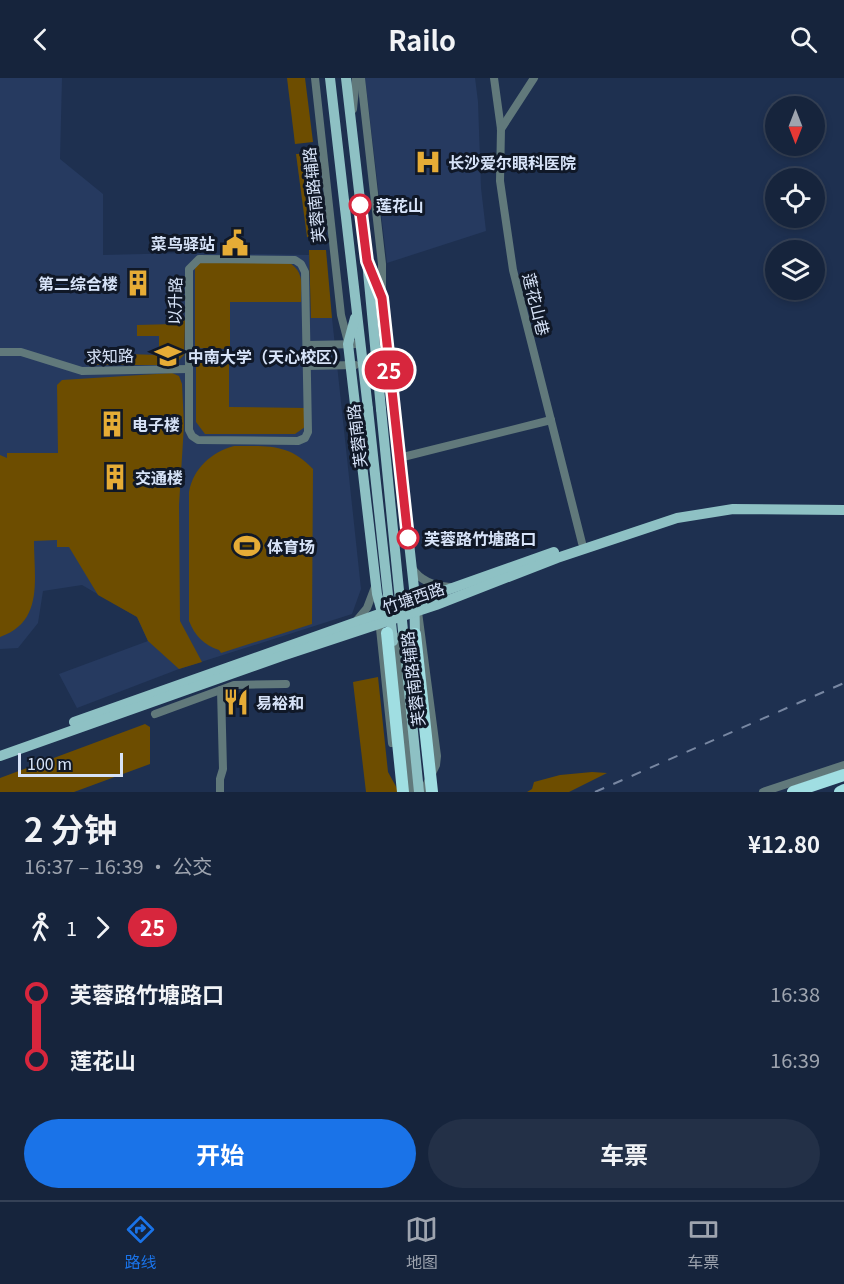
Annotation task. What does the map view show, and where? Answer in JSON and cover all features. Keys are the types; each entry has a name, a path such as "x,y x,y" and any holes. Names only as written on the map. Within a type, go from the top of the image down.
{"highway":[{"path":"383,622 413,792"},
{"path":"416,634 432,792"},
{"path":"793,792 844,775"},
{"path":"840,792 844,790"}],"main road":[{"name":"芙蓉南路","path":"330,78 413,792"},
{"name":"芙蓉南路","path":"346,78 381,409 413,792"},
{"path":"367,261 382,298 414,588 416,634"},
{"path":"357,312 348,345 377,594 383,622"},
{"name":"竹塘西路","path":"0,749 353,628 383,622 459,586 649,520 700,507 754,503 844,504"},
{"name":"竹塘西路","path":"414,609 436,605 557,558 677,518 732,509 844,510"},
{"name":"竹塘西路","path":"0,756 353,628"}],"street":[{"name":"芙蓉南路辅路","path":"315,78 341,315 348,345"},
{"path":"351,127 356,78"},
{"path":"361,78 382,264 382,298"},
{"name":"莲花山巷","path":"494,78 501,129 500,181 507,241 582,543"},
{"path":"501,129 532,78"},
{"name":"以升路","path":"199,259 295,260 301,264 305,272 308,366 308,432 305,438 298,441 198,440 192,436 189,430 189,269 199,259"},
{"path":"307,345 360,344"},
{"name":"求知路","path":"0,352 21,352 82,371 188,369"},
{"path":"308,366 363,365"},
{"path":"399,458 551,420"},
{"path":"411,566 418,576 432,584 459,586"},
{"path":"353,628 370,602 375,588 375,578"},
{"name":"芙蓉南路辅路","path":"413,792 400,641 414,609"},
{"name":"芙蓉南路辅路","path":"413,792 436,765 437,756 414,609"},
{"path":"155,714 234,685 286,684"},
{"path":"220,792 223,769 221,690"},
{"path":"763,792 844,765"}],"shaded area":[{"name":"中南大学（天心校区）","path":"0,78 62,78 60,159 103,194 103,255 185,253 309,255 311,318 332,318 361,589 352,614 179,669 77,708 59,674 148,641 137,617 82,585 43,591 38,623 18,648 0,649"},
{"path":"287,78 305,78 313,142 295,144"},
{"name":"长沙爱尔眼科医院","path":"365,78 475,78 481,188 486,231 387,263"},
{"path":"315,153 325,237 307,237 296,154"},
{"path":"309,250 326,250 332,318 311,318"},
{"path":"201,261 288,262 300,274 301,302 230,302 230,349 195,348 195,268"},
{"path":"175,318 183,318 185,321 184,355 175,364 94,365 93,353 159,355 159,336 137,336 137,325 175,324"},
{"path":"196,360 229,360 229,407 305,408 305,427 295,434 205,434 196,422"},
{"path":"172,373 179,376 182,384 184,425 179,505 180,621 202,662 179,669 148,641 137,617 98,595 69,547 57,547 57,540 34,541 35,584 30,610 24,621 14,630 0,637 0,455 7,458 7,453 58,453 57,385 62,380"},
{"name":"体育场","path":"234,446 267,446 286,450 295,454 313,469 312,624 221,653 201,639 189,621 189,492 194,476 204,463 218,452"},
{"path":"378,677 388,772 399,792 366,792 353,682"},
{"path":"145,724 150,727 150,764 74,792 0,792 0,778"},
{"path":"607,773 569,792 527,792 532,789 534,782 560,775"}],"railway":[{"path":"595,792 844,683"}],"bus line":[{"name":"25","path":"360,205 367,261 382,298 408,538"}],"place":[{"name":"长沙爱尔眼科医院","path":"428,162"},
{"name":"莲花山","path":"360,205"},
{"name":"菜鸟驿站","path":"235,243"},
{"name":"第二综合楼","path":"138,283"},
{"name":"中南大学（天心校区）","path":"168,356"},
{"name":"电子楼","path":"112,424"},
{"name":"交通楼","path":"115,477"},
{"name":"芙蓉路竹塘路口","path":"408,538"},
{"name":"体育场","path":"247,546"},
{"name":"易裕和","path":"236,702"}]}
